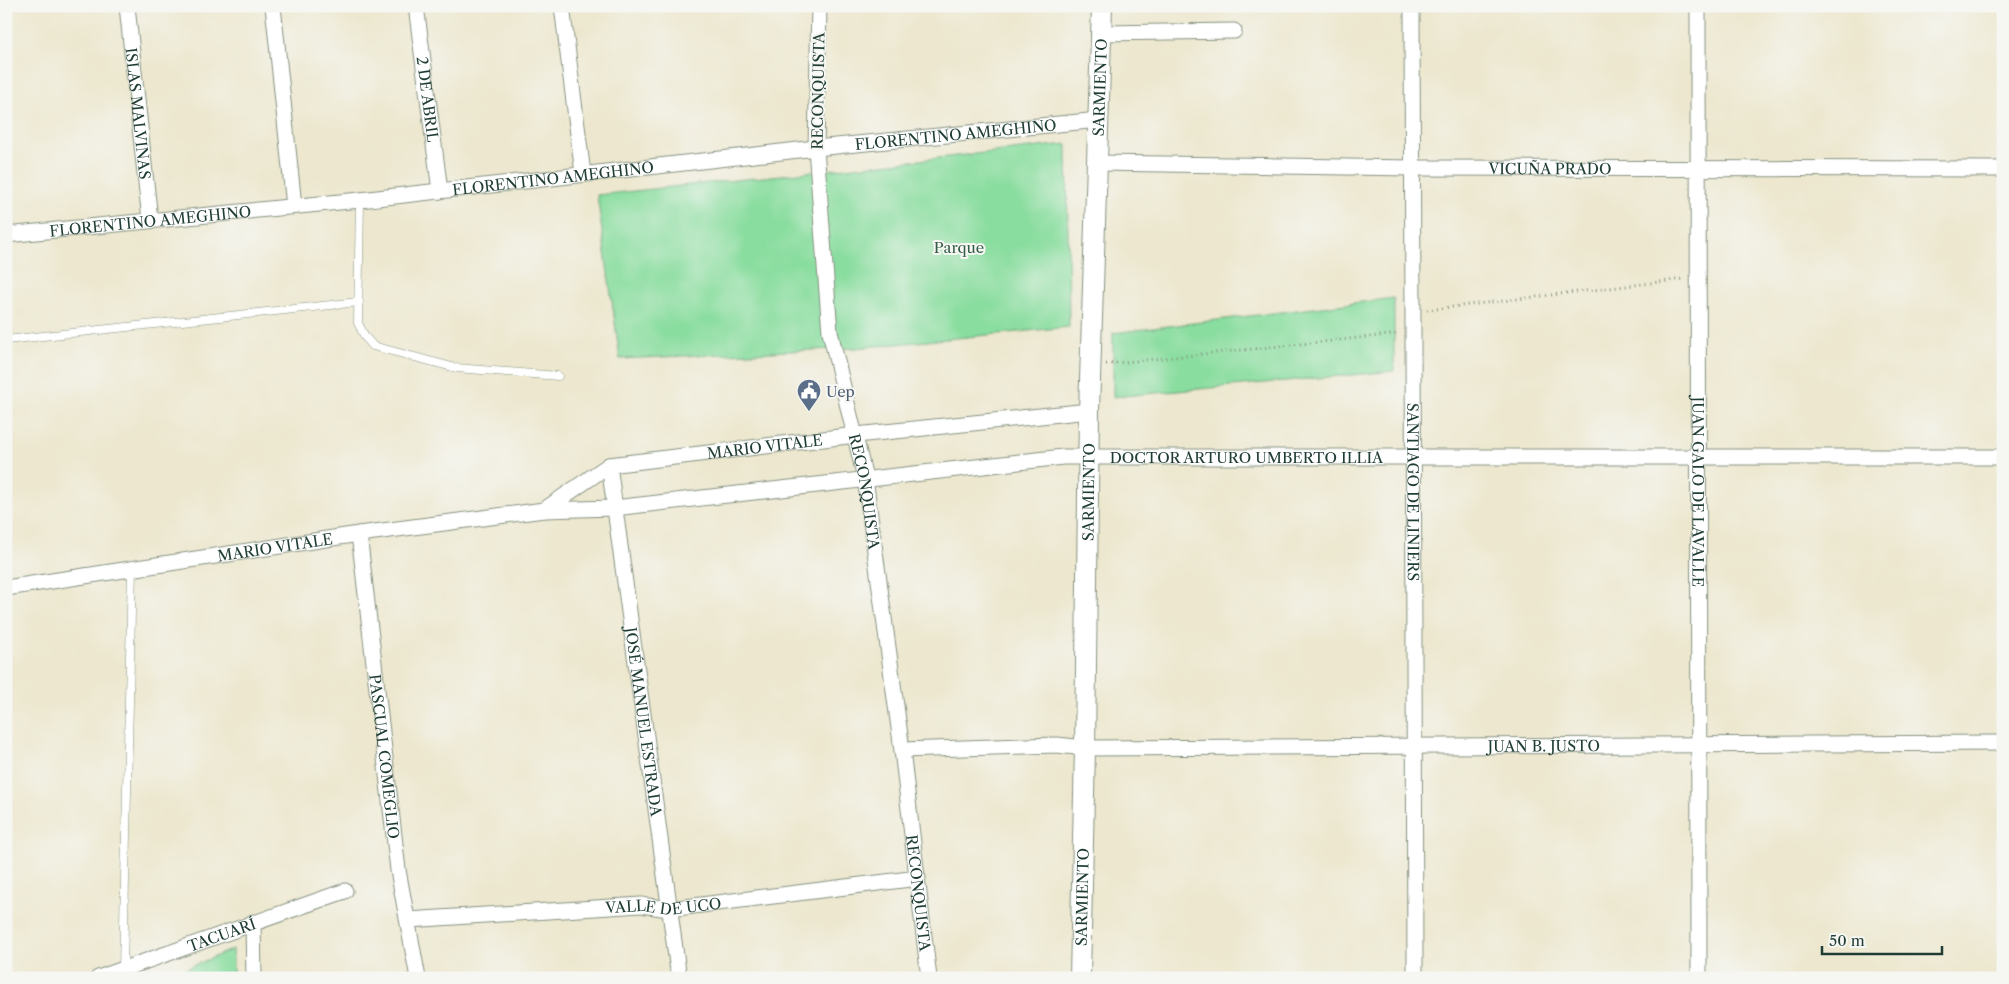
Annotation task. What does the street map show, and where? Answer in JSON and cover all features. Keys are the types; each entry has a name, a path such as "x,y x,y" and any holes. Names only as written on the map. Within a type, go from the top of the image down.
{"street":[{"name":"ISLAS MALVINAS","path":"127,6 150,220"},
{"path":"273,6 294,206"},
{"name":"2 DE ABRIL","path":"416,6 440,191"},
{"path":"562,6 583,174"},
{"name":"RECONQUISTA","path":"819,6 816,148 830,332 865,478 902,750 929,978"},
{"name":"SARMIENTO","path":"1080,978 1089,411 1102,6"},
{"name":"SANTIAGO DE LINIERS","path":"1412,6 1415,978"},
{"name":"JUAN GALO DE LAVALLE","path":"1698,6 1699,978"},
{"path":"1102,33 1234,31"},
{"name":"FLORENTINO AMEGHINO","path":"6,235 360,200 816,148 1099,120"},
{"name":"VICUÑA PRADO","path":"1098,163 1413,168 2003,169"},
{"name":"MARIO VITALE","path":"544,510 609,465 856,435 1089,411"},
{"name":"MARIO VITALE","path":"6,588 132,567 359,534 544,510 614,508 1063,457 1089,458"},
{"name":"DOCTOR ARTURO UMBERTO ILLIA","path":"1089,458 2003,457"},
{"name":"JOSÉ MANUEL ESTRADA","path":"609,465 679,978"},
{"name":"PASCUAL COMEGLIO","path":"359,534 398,870 418,978"},
{"name":"JUAN B. JUSTO","path":"902,750 1056,745 1085,748 2003,743"},
{"name":"VALLE DE UCO","path":"408,920 641,905 669,909 918,878"},
{"name":"TACUARÍ","path":"98,978 345,891"},
{"path":"253,922 254,978"}],"lane":[{"path":"360,200 358,322 365,337 373,346 456,368 558,376"},
{"path":"6,340 359,302"},
{"path":"123,969 132,567"}],"path":[{"path":"1414,312 1697,277"},
{"path":"1091,365 1414,333"}],"green space":[{"name":"Parque","path":"1067,144 1069,327 856,348 620,359 597,195"},
{"path":"1394,298 1394,371 1113,397 1113,333"},
{"path":"233,949 233,978 164,978"}],"place":[{"name":"Uep","path":"809,412"}]}
